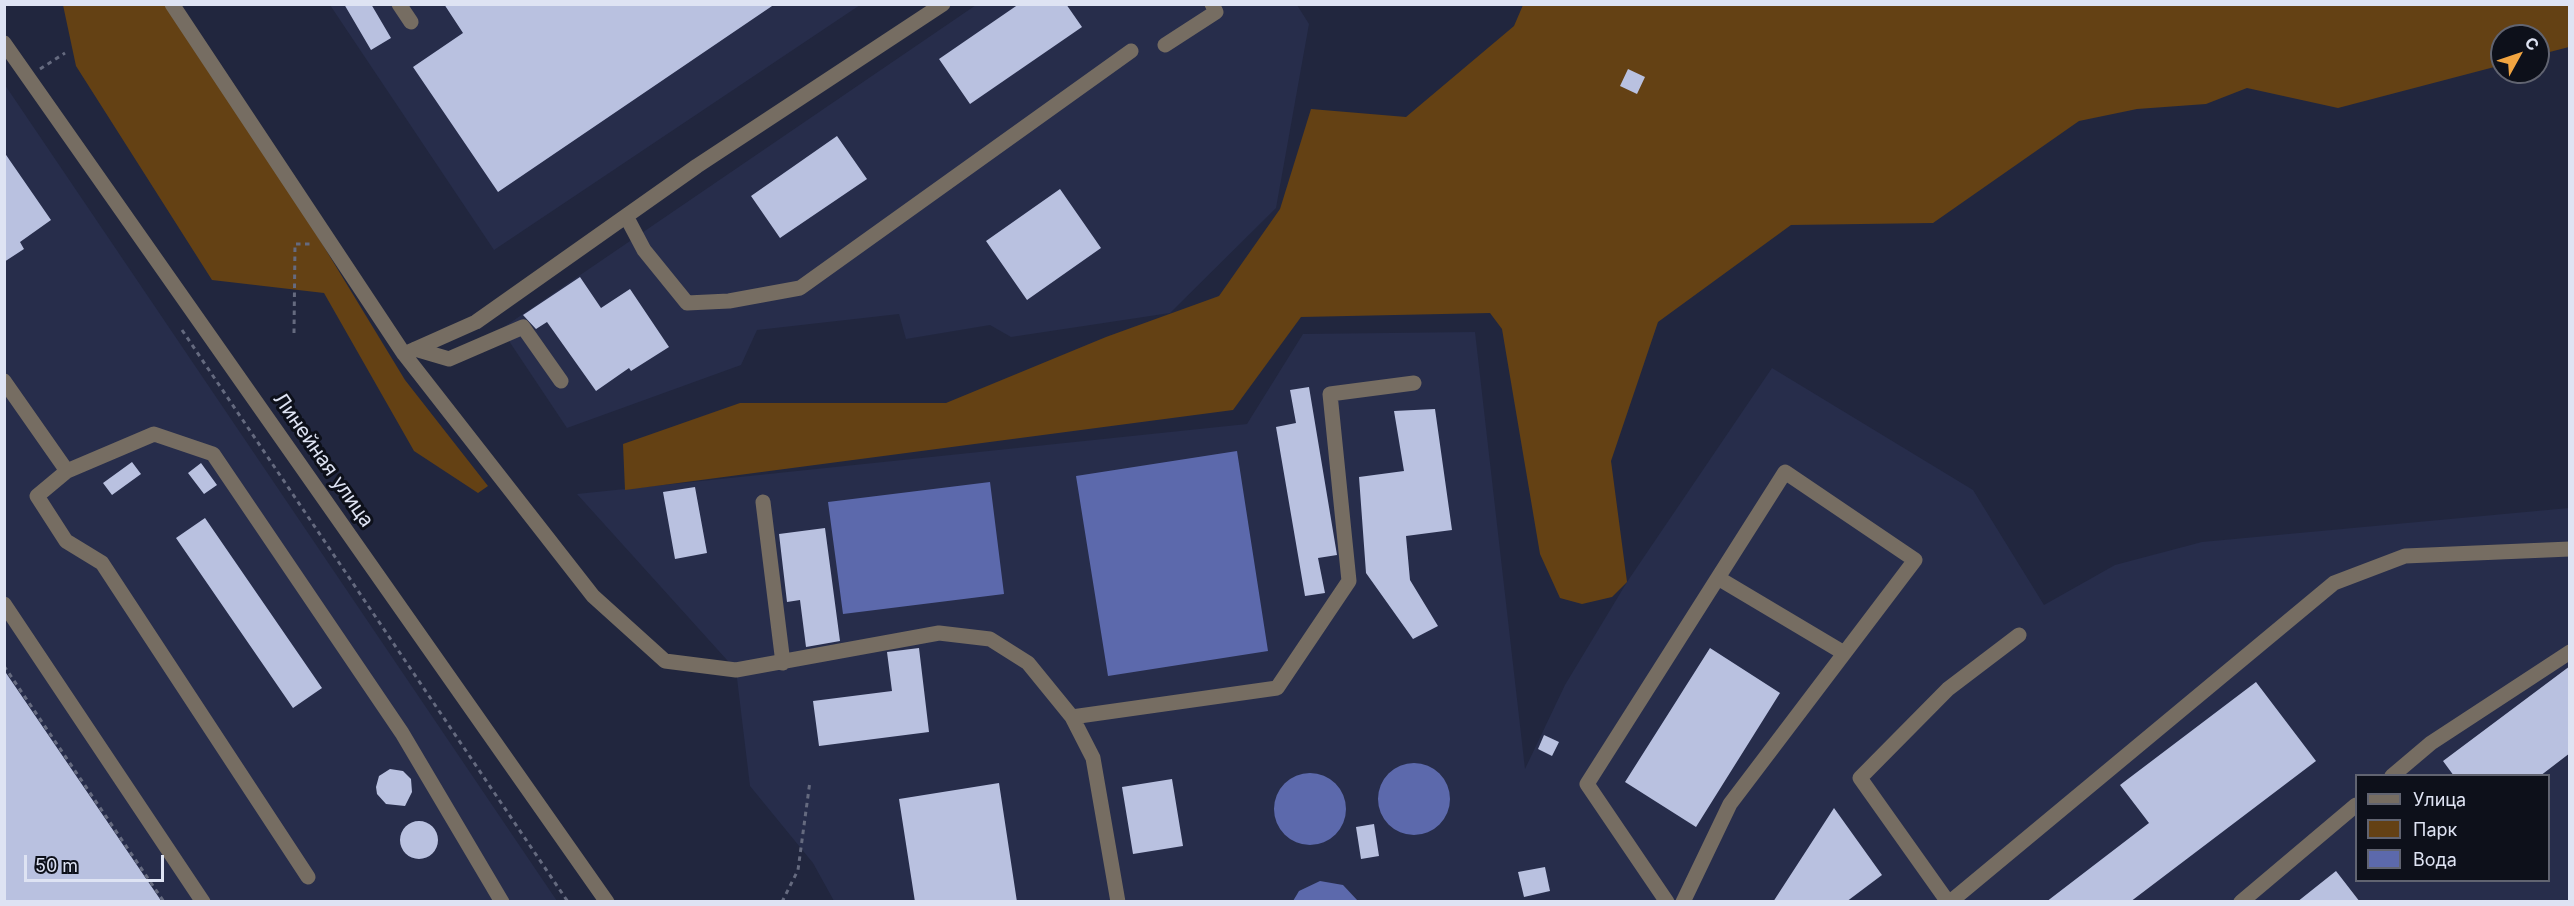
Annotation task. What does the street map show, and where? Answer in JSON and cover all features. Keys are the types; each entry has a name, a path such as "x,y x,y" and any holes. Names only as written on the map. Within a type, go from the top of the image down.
{"street":[{"path":"172,4 332,245 593,596 665,661 736,670 939,633 990,639 1028,663 1072,717 1093,758 1118,902"},
{"path":"399,4 411,22"},
{"path":"410,352 476,322 626,216 943,4"},
{"path":"1165,45 1216,12 1212,4"},
{"name":"Линейная улица","path":"4,43 607,902"},
{"path":"626,216 644,250 687,303 729,301 800,288 1131,51"},
{"path":"410,352 449,359 522,327 561,381"},
{"path":"4,381 67,471"},
{"path":"1072,717 1276,688 1349,581 1330,394 1414,383"},
{"path":"308,877 102,563 66,541 37,496 67,471 154,434 213,454 402,734 502,902"},
{"path":"1667,902 1587,784 1785,472 1915,560 1730,804 1683,902"},
{"path":"762,501 783,663"},
{"path":"2019,635 1948,689 1860,778 1949,902 2334,583 2405,556 2570,549"},
{"path":"1718,578 1844,653"},
{"path":"4,604 203,902"},
{"path":"2394,774 2431,743 2570,652"},
{"path":"2241,902 2355,806"}],"path":[{"path":"294,333 295,244 332,245"},
{"path":"176,321 568,902"},
{"path":"4,666 164,902"},
{"path":"782,902 798,870 810,781"}],"shaded area":[{"path":"330,5 860,5 494,250"},
{"path":"976,5 1297,5 1309,24 1276,208 1170,313 1011,337 990,325 906,339 899,314 757,330 741,365 567,428 501,329"},
{"path":"5,85 557,901 5,901"},
{"path":"1475,332 1525,769 1565,685 1627,582 1772,368 1973,490 2044,605 2115,565 2202,542 2569,508 2569,901 834,901 813,863 750,786 736,670 577,494 1247,424 1303,334"}],"green space":[{"path":"63,5 177,5 405,380 488,486 478,493 414,451 324,293 212,280 76,66"},
{"path":"1523,5 2569,5 2569,47 2550,52 2550,24 2490,24 2490,68 2338,108 2247,88 2206,104 2137,109 2079,121 1933,223 1791,225 1658,322 1611,461 1627,582 1612,597 1582,604 1560,598 1540,554 1502,329 1490,313 1301,317 1233,410 625,490 623,444 740,403 946,403 1106,337 1219,296 1280,209 1311,109 1406,117 1514,26"}],"water":[{"path":"1237,451 1268,651 1108,676 1076,476"},
{"path":"990,482 1004,594 843,614 828,502"},
{"path":"1414,763 1434,769 1444,779 1450,799 1444,819 1434,829 1414,835 1394,829 1384,819 1378,799 1384,779 1394,769"},
{"path":"1317,773 1336,783 1344,795 1346,809 1344,823 1336,835 1324,843 1303,845 1284,835 1276,823 1274,802 1284,783 1296,775"},
{"path":"1320,881 1343,885 1358,901 1293,901 1299,891"}],"building":[{"path":"344,4 371,4 391,38 371,50"},
{"path":"444,4 775,4 498,192 413,67 463,33"},
{"path":"1019,4 1066,4 1082,27 970,104 939,59"},
{"path":"1628,69 1645,77 1637,94 1620,86"},
{"path":"837,136 867,179 780,238 751,196"},
{"path":"4,152 51,220 20,242 24,249 4,262"},
{"path":"1060,189 1101,248 1027,300 986,241"},
{"path":"580,277 601,308 630,289 669,347 631,371 629,368 596,391 547,322 536,329 523,315"},
{"path":"1309,387 1337,555 1318,558 1325,593 1305,596 1276,427 1296,423 1290,390"},
{"path":"1435,409 1452,530 1406,536 1410,580 1438,626 1413,639 1366,573 1359,477 1404,471 1394,411"},
{"path":"132,462 141,474 112,495 103,483"},
{"path":"201,463 217,485 204,494 188,473"},
{"path":"695,487 707,553 675,559 663,492"},
{"path":"205,518 322,688 293,708 176,538"},
{"path":"825,528 840,641 806,647 800,600 787,602 779,534"},
{"path":"919,648 929,732 819,746 813,701 892,691 887,652"},
{"path":"1710,648 1780,693 1696,827 1625,782"},
{"path":"2570,666 2570,753 2543,774 2453,774 2443,761"},
{"path":"4,670 162,902 4,902"},
{"path":"2256,682 2316,761 2130,902 2046,902 2149,823 2120,785"},
{"path":"1544,735 1559,742 1552,756 1538,749"},
{"path":"390,769 403,771 411,779 412,792 405,806 386,804 377,794 379,776"},
{"path":"1172,779 1183,846 1133,854 1122,787"},
{"path":"999,783 1017,902 915,902 899,799"},
{"path":"1834,808 1882,875 1846,902 1773,902"},
{"path":"419,821 433,826 438,840 433,854 419,859 405,854 400,840 405,826"},
{"path":"1374,824 1379,856 1361,859 1356,827"},
{"path":"1545,867 1550,891 1524,897 1518,872"},
{"path":"2336,871 2360,902 2297,902"}]}
